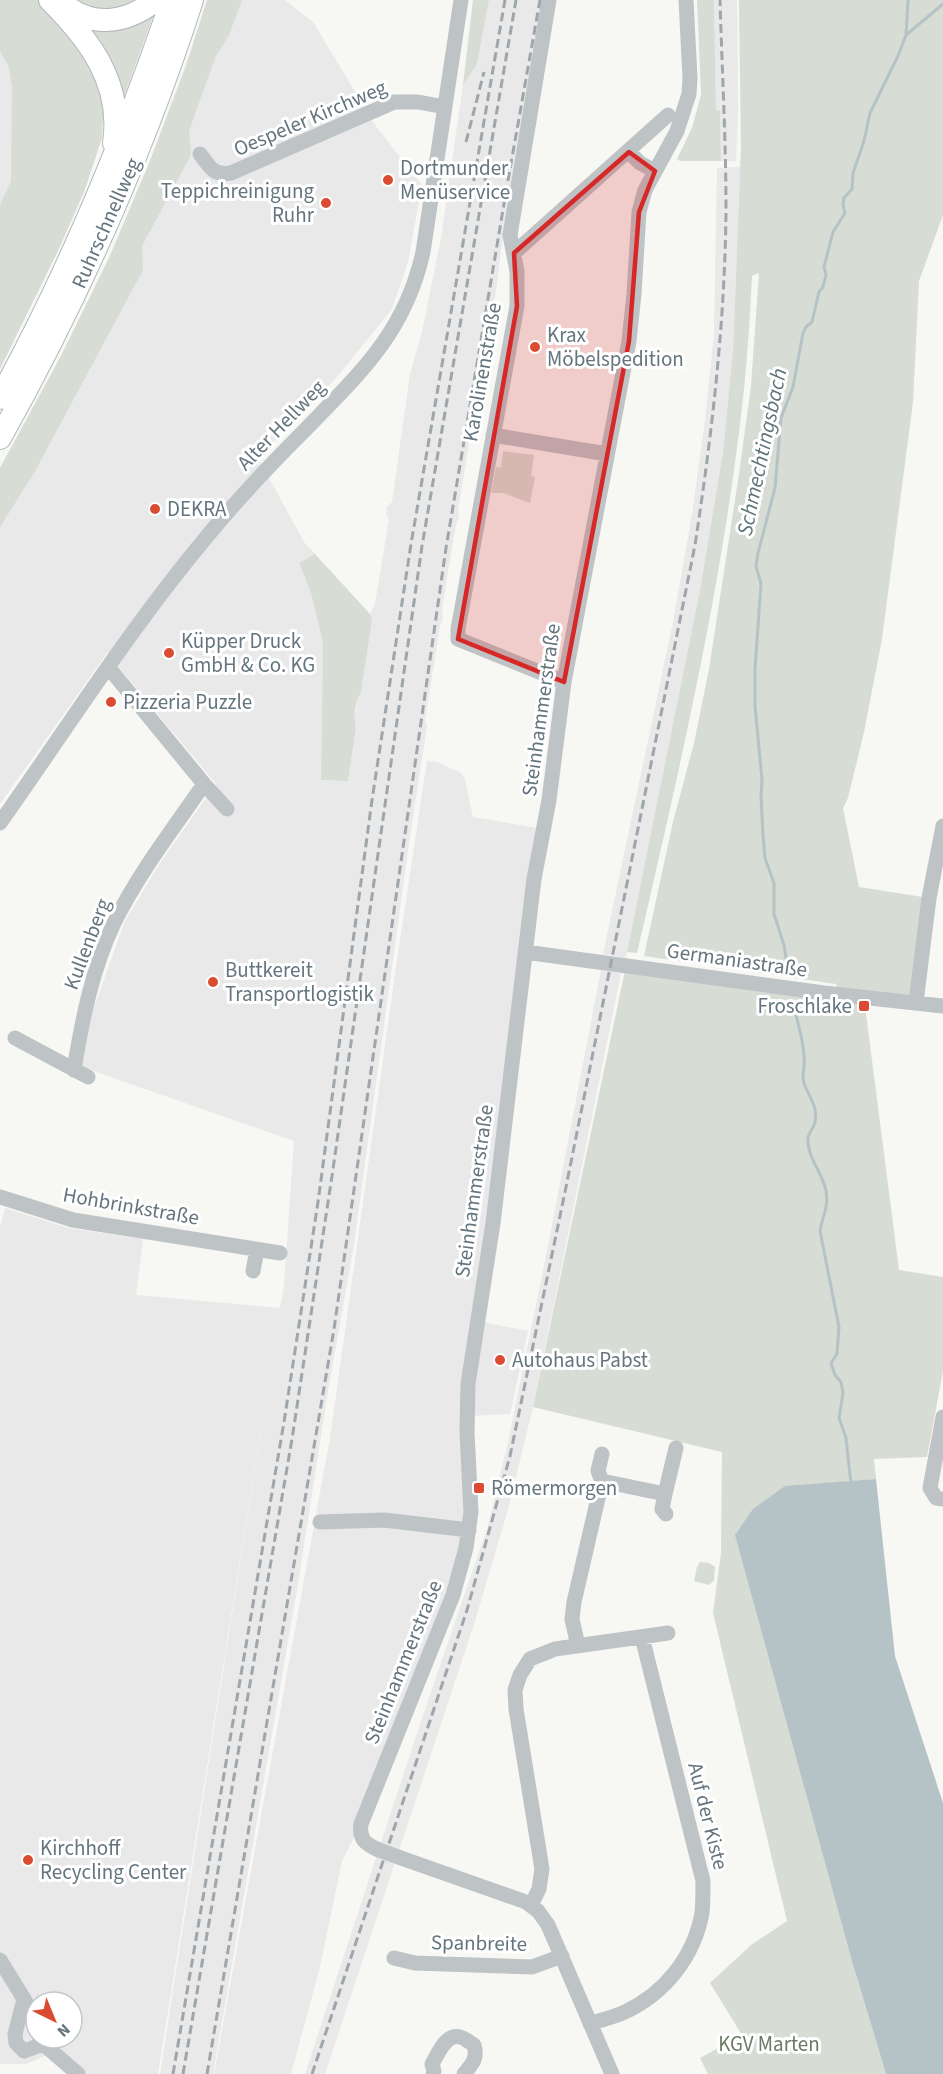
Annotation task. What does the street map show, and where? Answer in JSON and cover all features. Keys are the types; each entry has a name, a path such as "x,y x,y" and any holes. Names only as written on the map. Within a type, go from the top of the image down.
{"highway":[{"path":"50,0 91,47 108,80 114,103 116,130 114,148 105,179"},
{"path":"59,0 79,15 106,20 128,16 156,0"},
{"name":"Ruhrschnellweg","path":"0,398 53,296 105,179 145,79 172,0"},
{"name":"Ruhrschnellweg","path":"0,438 62,320 112,212 159,94 192,0"}],"street":[{"name":"Alter Hellweg","path":"0,823 157,600 204,540 255,481 357,376 377,353 402,315 418,274 423,252 461,0"},
{"name":"Karolinenstraße","path":"549,0 510,235 518,281 517,306 458,639 564,682"},
{"name":"Steinhammerstraße","path":"531,1905 379,1850 361,1838 361,1824 453,1595 462,1566 469,1530 471,1512 466,1422 468,1384 493,1223 534,879 549,800 564,682 629,341 639,212 645,190 677,130 688,94 690,78 686,0"},
{"name":"Oespeler Kirchweg","path":"200,154 213,171 221,175 231,173 394,102 418,102 445,107"},
{"path":"514,254 668,115"},
{"path":"629,152 640,163 655,171"},
{"path":"493,435 607,453"},
{"path":"109,668 227,809"},
{"name":"Kullenberg","path":"74,1070 85,1011 113,926 130,893 204,784"},
{"path":"916,1002 929,898 943,826"},
{"name":"Germaniastraße","path":"525,952 824,993 943,1006"},
{"path":"15,1038 88,1077"},
{"name":"Hohbrinkstraße","path":"0,1197 73,1220 280,1254"},
{"path":"253,1271 257,1250"},
{"path":"943,1417 930,1488 936,1497 943,1499"},
{"path":"666,1514 662,1509 676,1448"},
{"path":"578,1646 573,1619 574,1602 602,1481 598,1471 602,1454"},
{"path":"602,1481 665,1494"},
{"path":"320,1522 384,1520 469,1530"},
{"path":"612,2074 548,1925 531,1905 539,1889 542,1869 515,1690 519,1676 530,1659 555,1649 668,1633"},
{"name":"Auf der Kiste","path":"590,2024 625,2012 652,1995 675,1974 688,1956 702,1912 704,1881 642,1637"},
{"name":"Spanbreite","path":"394,1958 415,1963 476,1967 532,1967 562,1956"},
{"path":"0,1960 24,1999 15,2034 15,2043 24,2051 29,2050"},
{"path":"435,2073 432,2064 445,2042 460,2037 474,2045 476,2053 475,2061 464,2074"},
{"path":"52,2050 78,2074"}],"highlighted area":[{"path":"629,152 655,171 639,212 629,341 564,682 458,639 517,306 514,253"}],"shaded area":[{"path":"207,0 285,0 313,22 375,125 422,185 408,262 392,309 337,377 258,458 304,542 315,554 299,563 311,593 323,643 321,780 348,781 356,728 354,722 372,622 370,614 375,604 389,519 386,513 387,507 392,502 410,374 422,332 441,238 463,85 477,64 489,0 545,0 502,243 495,298 492,304 479,382 481,388 478,406 474,413 458,510 459,516 442,608 443,620 440,626 425,720 427,726 353,1251 213,2074 160,2074 274,1346 158,2074 87,2074 58,2050 26,2064 0,2064 0,1227 5,1208 68,1228 143,1239 136,1295 280,1308 284,1285 294,1141 82,1067 93,1010 125,921 160,863 216,784 107,653 0,804 0,468 61,356 109,258 150,161"},
{"path":"714,0 737,0 736,161 721,161 720,111 716,111"},
{"path":"0,32 16,62 15,179 0,211"},
{"path":"740,167 733,350 723,452 700,590 626,958 603,954 673,622 692,514 714,334 717,168"},
{"path":"427,761 438,762 461,773 465,780 473,817 543,829 478,1321 528,1331 510,1414 467,1416 469,1530 361,1824 342,1861 320,1967 291,2074 214,2074 330,1438"},
{"path":"601,970 621,973 533,1407 507,1513 475,1621 325,2074 305,2074 488,1526 508,1442 547,1251"},
{"path":"876,1479 895,1656 943,1803 943,2074 886,2074 854,1968 735,1535 753,1509 785,1486"}],"green space":[{"path":"0,0 41,0 79,42 104,98 102,138 84,192 58,251 0,369 0,205 11,181 12,88 9,67 0,51"},
{"path":"67,0 145,0 111,15"},
{"path":"207,0 242,0 229,35 215,58 189,131 191,155 142,246 143,270 34,473 0,527 0,468 61,356 109,258 150,161 187,64"},
{"path":"473,0 489,0 477,64 463,85"},
{"path":"697,0 714,0 716,110 720,111 721,161 680,161 677,159 692,128 701,95"},
{"name":"KGV Marten","path":"739,0 943,0 943,215 919,281 913,402 882,639 864,732 848,798 843,808 859,887 929,898 916,1002 864,998 899,1270 943,1277 943,1371 927,1457 874,1459 876,1479 785,1487 854,1968 886,2074 708,2074 700,2058 742,2035 710,1983 751,1945 787,1921 713,1613 721,1553 722,1452 533,1407 626,966 840,994 836,984 644,956 709,669 751,386 759,273 752,276 749,332 735,460 713,602 637,953 627,952 700,590 723,452 733,350 741,147"},
{"path":"158,3 118,113 78,21"},
{"path":"503,451 534,455 531,476 535,477 530,503 503,493 491,493 496,467 501,468"},
{"path":"315,554 370,614 372,621 361,692 355,710 356,728 348,781 321,780 323,643 311,593 299,563"},
{"path":"700,1562 709,1563 715,1567 714,1580 709,1585 694,1581"}],"waterway":[{"name":"Schmechtingsbach","path":"787,964 784,945 774,914 774,883 765,858 763,835 762,780 755,706 755,669 761,584 756,566 775,488 781,418 793,387 803,333 812,322 819,292 823,287 826,275 824,267 833,232 845,213 844,198 852,189 853,173 864,141 870,113 906,35 908,0"},
{"path":"906,35 943,4"},
{"name":"Schmechtingsbach","path":"795,1010 802,1038 803,1078 816,1115 808,1137 808,1146 822,1178 827,1197 820,1231 839,1327 837,1354 831,1363 835,1375 841,1382 843,1393 839,1418 846,1438 851,1484"}],"railway":[{"path":"173,2074 284,1422 318,1202 372,800 411,544 505,0"},
{"path":"183,2074 292,1439 422,546 516,0"},
{"path":"207,2074 334,1329 446,548 540,0"},
{"path":"312,2074 467,1610 510,1456 695,545 716,378 725,252 725,158 720,0"},
{"path":"466,142 484,72"}],"place":[{"name":"Dortmunder Menüservice","path":"388,180"},
{"name":"Teppichreinigung Ruhr","path":"326,203"},
{"name":"Krax Möbelspedition","path":"535,347"},
{"name":"DEKRA","path":"155,509"},
{"name":"Küpper Druck GmbH & Co. KG","path":"169,653"},
{"name":"Pizzeria Puzzle","path":"111,702"},
{"name":"Buttkereit Transportlogistik","path":"213,982"},
{"name":"Froschlake","path":"864,1006"},
{"name":"Autohaus Pabst","path":"500,1360"},
{"name":"Römermorgen","path":"479,1488"},
{"name":"Kirchhoff Recycling Center","path":"28,1860"}]}
